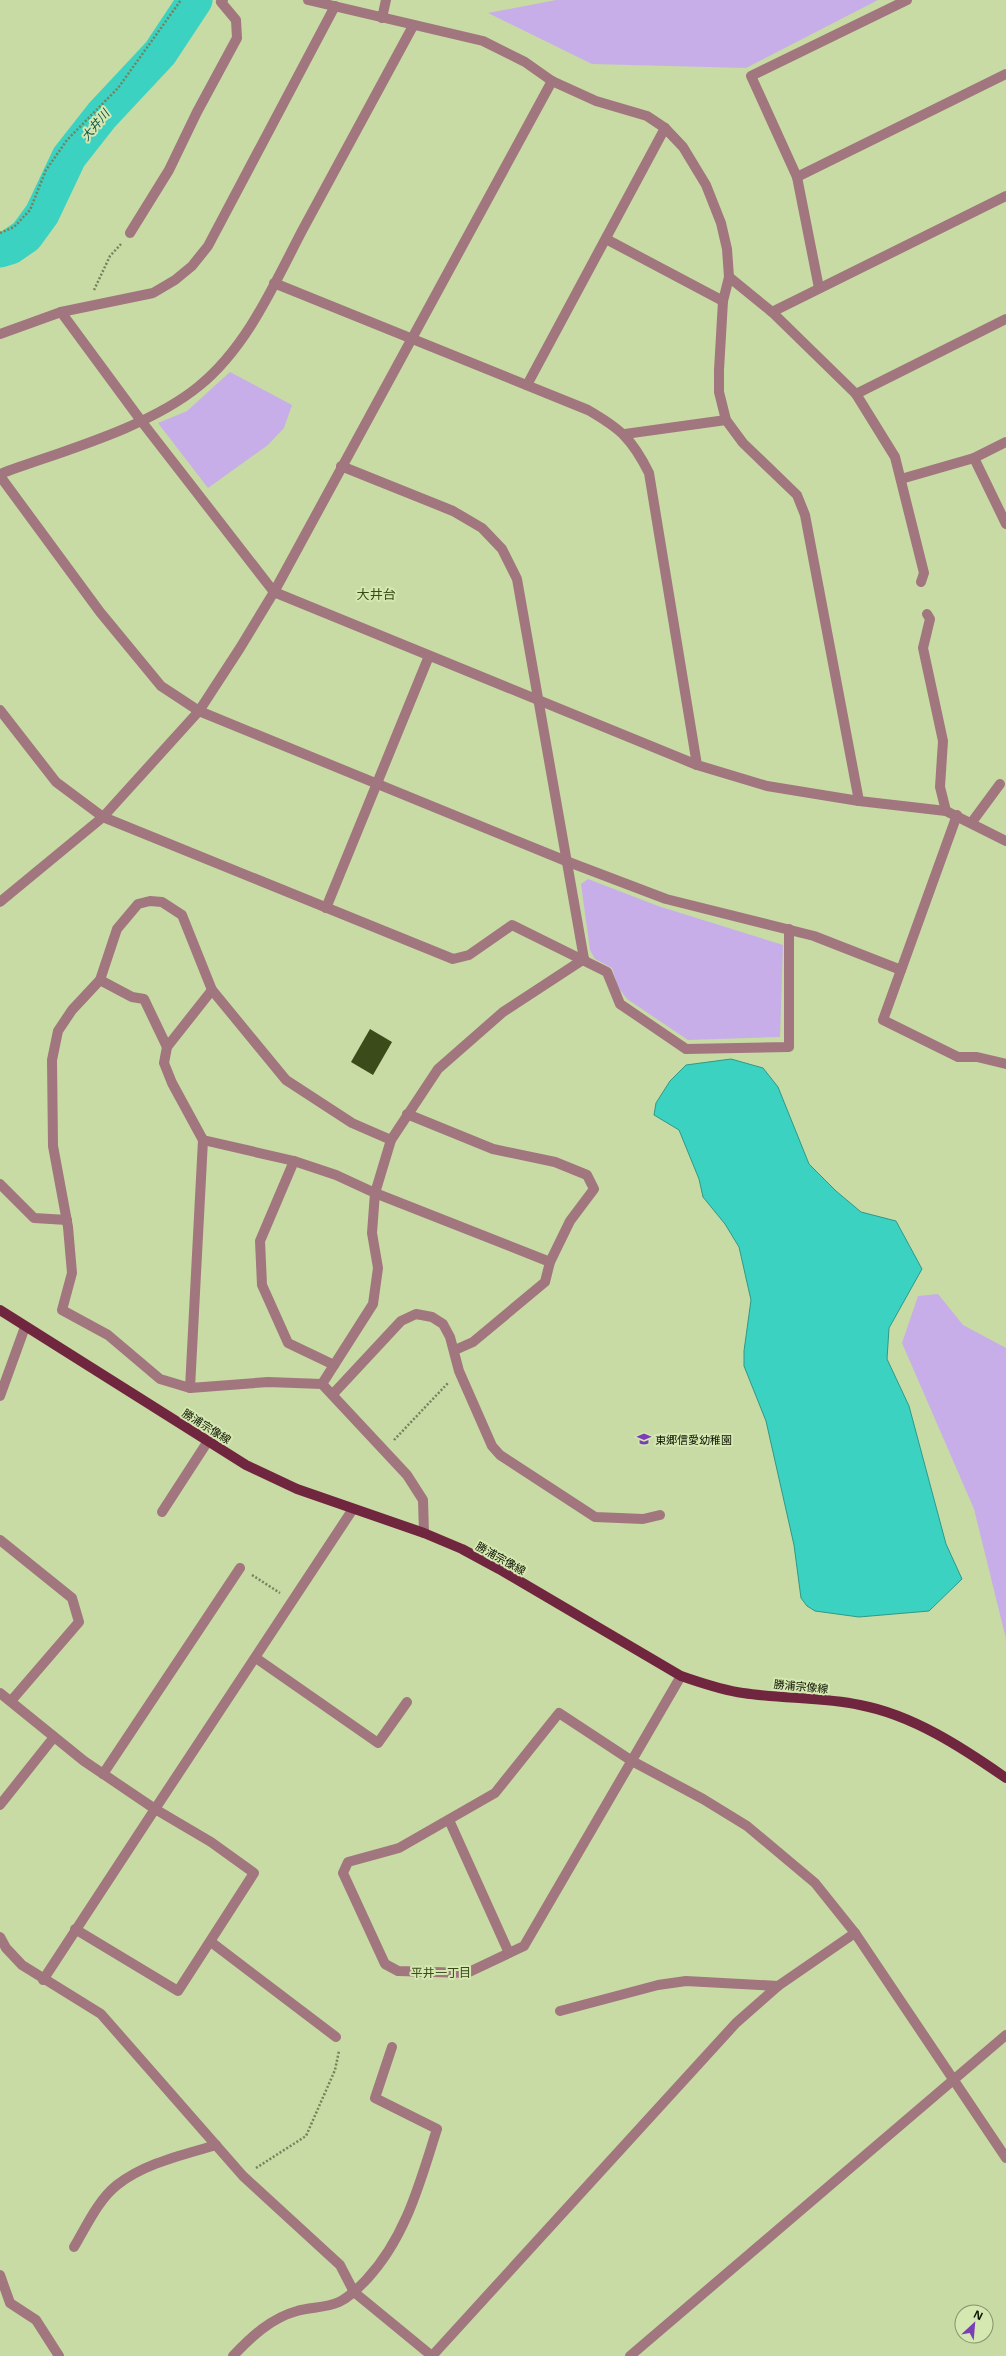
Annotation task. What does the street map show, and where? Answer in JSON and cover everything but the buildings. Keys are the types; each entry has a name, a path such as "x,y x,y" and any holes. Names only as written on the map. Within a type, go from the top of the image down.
{"main road":[{"name":"勝浦宗像線","path":"0,1310 25,1328 246,1464 297,1489 424,1533 499,1569 681,1676 710,1686 743,1693 860,1704 882,1710 907,1719 941,1737 1006,1778"}],"street":[{"path":"130,233 169,170 197,112 237,38 236,20 221,2 223,0"},
{"path":"308,0 413,26 483,41 525,62 552,81 596,101 647,116 665,128 683,147 706,185 721,223 727,248 729,277 723,301 719,392 726,420 743,443 797,496 805,516 859,801"},
{"path":"382,18 386,0"},
{"path":"820,288 797,177 751,76 907,0"},
{"path":"0,334 61,312 153,293 175,280 192,266 208,246 336,6"},
{"path":"413,26 243,338 223,364 198,387 142,422 0,475 100,612 161,686 199,711 666,899 814,936 901,970"},
{"path":"797,177 1006,74"},
{"path":"0,902 103,817 199,711 274,592 410,338 552,81"},
{"path":"527,385 665,128"},
{"path":"772,312 1006,196"},
{"path":"606,239 723,301"},
{"path":"729,277 772,312 856,394 895,457 924,574 921,582"},
{"path":"274,282 588,410 625,434 639,453 648,473 697,765"},
{"path":"61,312 142,422 274,592 539,702 697,765 767,786 859,801 946,811 972,822 1006,841"},
{"path":"856,394 1006,319"},
{"path":"625,434 726,420"},
{"path":"901,479 974,458 1006,442"},
{"path":"974,458 1006,524"},
{"path":"342,466 454,511 482,528 502,549 517,579 584,959"},
{"path":"927,614 930,619 923,648 943,741 940,787 946,811"},
{"path":"326,908 429,656"},
{"path":"0,710 56,782 103,817 453,959 469,956 512,925 584,959 606,972 620,1004 686,1049 788,1047 789,929"},
{"path":"972,822 1000,784"},
{"path":"957,815 883,1020 958,1057 977,1057 1006,1064"},
{"path":"391,1140 352,1123 300,1091 286,1080 212,990 182,914 162,902 150,901 138,904 117,929 100,980 72,1010 58,1031 52,1060 52,1146 67,1220 72,1273 62,1310 108,1335 160,1379 190,1388 268,1382 322,1384 333,1394 407,1475 424,1500 424,1533"},
{"path":"322,1384 373,1304 378,1268 372,1233 375,1193 391,1140 407,1114 438,1069 460,1049 503,1012 584,959"},
{"path":"100,980 132,996 144,998 167,1047"},
{"path":"190,1388 203,1140 164,1063 167,1047 212,990"},
{"path":"407,1114 493,1150 555,1162 587,1175 594,1189 570,1221 550,1262 545,1282 473,1342 455,1350"},
{"path":"203,1140 294,1161 336,1175 375,1193 550,1262"},
{"path":"294,1161 260,1241 262,1285 288,1343 334,1365"},
{"path":"0,1184 34,1218 67,1220"},
{"path":"333,1394 401,1321 416,1314 432,1317 443,1324 455,1350 459,1371 492,1446 510,1463 595,1517 643,1519 660,1515"},
{"path":"0,1396 25,1328"},
{"path":"162,1512 208,1441"},
{"path":"43,1980 75,1929 256,1658 292,1600 353,1509"},
{"path":"0,1540 72,1598 79,1622 11,1701"},
{"path":"103,1774 240,1568"},
{"path":"256,1658 378,1743 407,1702"},
{"path":"681,1676 632,1761 524,1946 467,1973 398,1971 385,1964 343,1873 348,1862 399,1848 495,1793 559,1713 632,1761 703,1799 747,1826 815,1883 855,1934 1006,2158"},
{"path":"0,1693 84,1761 155,1809 211,1842 254,1872 211,1942 178,1991 75,1929"},
{"path":"0,1806 54,1737"},
{"path":"449,1820 508,1953"},
{"path":"0,1937 6,1948 22,1965 43,1980 101,2014 243,2176 340,2265 354,2292 432,2356 736,2023 778,1986 855,1934"},
{"path":"211,1942 336,2037"},
{"path":"560,2011 658,1985 686,1981 778,1986"},
{"path":"630,2356 1006,2035"},
{"path":"233,2356 267,2324 296,2311 338,2303 354,2292 384,2260 400,2234 422,2176 437,2129 374,2098 392,2047"},
{"path":"74,2247 91,2218 117,2185 158,2163 216,2145"},
{"path":"0,2275 10,2303 36,2320 59,2356"}],"path":[{"path":"0,233 14,227 30,210 46,170 67,140 118,88 181,0"},
{"path":"93,305 93,293 110,256 130,233"},
{"path":"385,1450 459,1371"},
{"path":"240,1568 292,1600"},
{"path":"243,2176 306,2136 340,2054 336,2037"}],"shaded area":[{"path":"556,0 878,0 746,68 592,64 488,13"},
{"path":"230,372 292,405 284,428 268,445 208,488 158,423 187,411"},
{"path":"588,879 658,906 783,945 780,1037 688,1040 627,999 618,987 612,968 595,959 590,950 581,884"},
{"path":"938,1294 963,1325 1006,1348 1006,1639 974,1509 902,1343 918,1296"}],"water":[{"path":"731,1059 763,1068 778,1087 809,1164 836,1191 861,1212 896,1221 922,1269 889,1328 887,1359 909,1406 946,1544 962,1579 929,1611 859,1617 815,1611 807,1606 801,1598 794,1545 766,1421 744,1366 744,1351 751,1300 739,1247 725,1224 703,1197 699,1179 679,1130 654,1115 656,1103 670,1081 686,1065"}],"waterway":[{"name":"大井川","path":"0,250 10,247 26,236 42,214 69,157 102,115 160,53 195,0"}],"place":[{"name":"東郷信愛幼稚園","path":"644,1439"}],"district":[{"name":"大井台","path":"376,594"},
{"name":"平井一丁目","path":"441,1972"}]}
